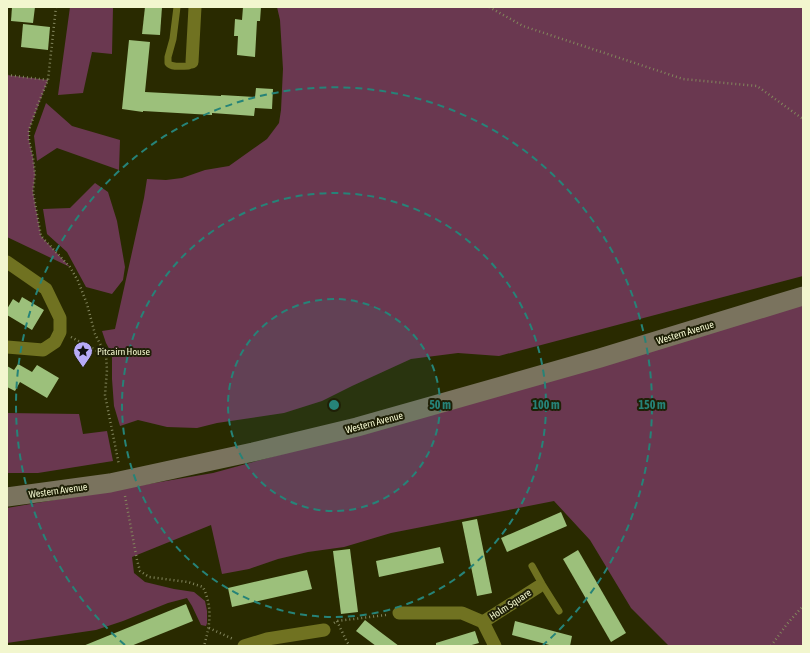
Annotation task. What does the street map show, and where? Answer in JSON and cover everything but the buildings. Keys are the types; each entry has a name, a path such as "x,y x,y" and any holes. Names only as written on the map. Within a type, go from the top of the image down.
{"main road":[{"name":"Western Avenue","path":"7,497 110,483 253,452 357,427 600,358 803,296"}],"street":[{"path":"192,62 195,7"},
{"path":"7,262 46,289 60,318 60,332 55,342 43,350 7,347"},
{"name":"Holm Square","path":"483,622 540,586"},
{"path":"399,613 462,613 483,622 495,646"},
{"path":"245,645 267,639 324,630"}],"lane":[{"path":"177,7 168,63 170,66 189,66 192,62"},
{"path":"532,566 540,586 559,611"}],"path":[{"path":"56,7 48,80 29,130 29,140 35,174 33,192 41,236 70,267 87,304 95,334 106,356 107,370 105,394 111,426"},
{"path":"489,7 524,26 683,79 757,86 803,119"},
{"path":"7,75 48,80"},
{"path":"60,332 106,356"},
{"path":"131,527 140,571 149,577 188,582 203,587 207,595 210,612 209,628 204,646"},
{"path":"771,646 787,624 803,606"},
{"path":"324,630 337,621 399,613"},
{"path":"337,621 350,646"},
{"path":"209,628 245,645"}],"shaded area":[{"path":"70,7 113,7 112,54 92,52 83,93 58,95"},
{"path":"277,7 803,7 803,276 499,356 458,353 411,359 322,401 284,413 217,423 197,428 167,427 138,420 120,426 114,406 112,354 102,331 115,329 147,179 166,180 182,178 205,170 229,166 267,139 279,123 281,110 283,69 280,20"},
{"path":"7,75 48,80 29,130 29,140 35,174 33,192 41,236 70,267 7,237"},
{"path":"46,103 72,126 120,140 119,170 57,148 37,161 34,136"},
{"path":"95,183 108,192 117,221 125,267 123,280 112,294 86,287 67,252 47,234 43,209 70,208"},
{"path":"803,303 803,646 669,646 631,608 590,540 554,501 391,533 344,547 308,552 278,559 249,569 222,574 211,525 132,557 134,573 145,582 194,592 205,601 207,611 206,626 201,625 187,598 168,603 96,630 7,643 7,508 213,473 558,379"},
{"path":"7,413 79,414 83,434 107,431 113,461 38,473 7,473"}],"place":[{"name":"Pitcairn House","path":"83,368"}]}
